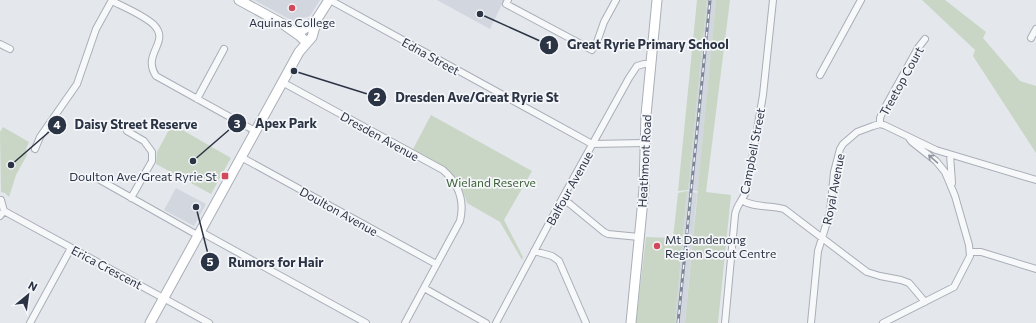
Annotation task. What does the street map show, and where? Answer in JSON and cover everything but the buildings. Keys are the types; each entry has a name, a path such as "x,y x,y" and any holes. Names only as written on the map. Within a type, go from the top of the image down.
{"street":[{"path":"35,149 40,137 77,84 96,29 112,0 148,20 157,29 159,42 151,59 151,67 156,76 255,131"},
{"path":"239,0 305,34"},
{"path":"150,323 299,52 305,34 329,0"},
{"name":"Edna Street","path":"329,0 592,144 644,143"},
{"path":"506,4 592,50 597,42 604,22 616,0"},
{"name":"Heathmont Road","path":"631,323 644,189 644,143 657,0"},
{"name":"Campbell Street","path":"724,323 735,215 747,189 763,95 772,0"},
{"path":"820,75 861,0"},
{"path":"1031,38 1036,29"},
{"name":"Treetop Court","path":"880,124 880,118 883,112 918,48 925,40"},
{"path":"0,44 10,49"},
{"path":"197,99 224,50"},
{"name":"Balfour Avenue","path":"496,323 592,144 637,66 650,64"},
{"name":"Dresden Avenue","path":"282,82 443,170 453,180 459,188 462,213 460,221 436,264"},
{"path":"880,124 888,126 927,146 950,155 1036,180"},
{"name":"Royal Avenue","path":"811,323 818,251 830,212 834,172 840,150 846,141 857,132 880,124"},
{"path":"127,131 144,141 152,152 152,161 131,198"},
{"path":"907,136 912,142 936,161 945,172 953,189"},
{"path":"883,323 954,287 967,264 970,252 953,189 950,155"},
{"name":"Doulton Avenue","path":"241,157 436,264"},
{"path":"100,180 366,323"},
{"path":"562,199 608,234 639,237"},
{"path":"1,200 2,213"},
{"path":"742,200 750,204 784,209 867,272 908,283 925,302"},
{"name":"Erica Crescent","path":"2,213 209,323"},
{"path":"30,323 70,248"},
{"path":"534,251 552,256 559,261 586,323"},
{"path":"970,252 982,252 1036,269"},
{"path":"405,323 436,264"},
{"path":"424,288 486,323"}],"shaded area":[{"name":"Aquinas College","path":"254,0 320,0 310,16 293,21"},
{"path":"437,0 504,0 490,29"},
{"path":"707,0 716,0 698,191 688,190"},
{"path":"176,188 206,204 194,226 164,210"},
{"path":"687,191 697,193 685,323 675,323"}],"green space":[{"path":"697,0 707,0 688,190 678,191"},
{"path":"716,0 730,0 706,192 731,195 718,323 685,323"},
{"path":"922,0 945,0 986,32 983,38 1020,81 1036,86 1036,153 973,56 975,50"},
{"name":"Wieland Reserve","path":"431,115 532,171 504,220 523,257 522,260 500,222 467,203 459,183 447,170 440,164 413,149"},
{"path":"172,124 231,158 211,194 156,164 157,152"},
{"path":"3,127 29,142 26,149 27,155 16,175 9,197 5,193 1,192 0,132"},
{"path":"687,191 675,323 636,323 646,237 673,238 678,193"}],"railway":[{"path":"678,323 710,0"}],"place":[{"name":"Aquinas College","path":"292,8"},
{"name":"Great Ryrie Primary School","path":"480,14"},
{"name":"Dresden Ave/Great Ryrie St","path":"294,71"},
{"name":"Apex Park","path":"193,161"},
{"name":"Daisy Street Reserve","path":"11,165"},
{"name":"Doulton Ave/Great Ryrie St","path":"225,176"},
{"name":"Rumors for Hair","path":"196,207"},
{"name":"Mt Dandenong Region Scout Centre","path":"657,246"}]}
